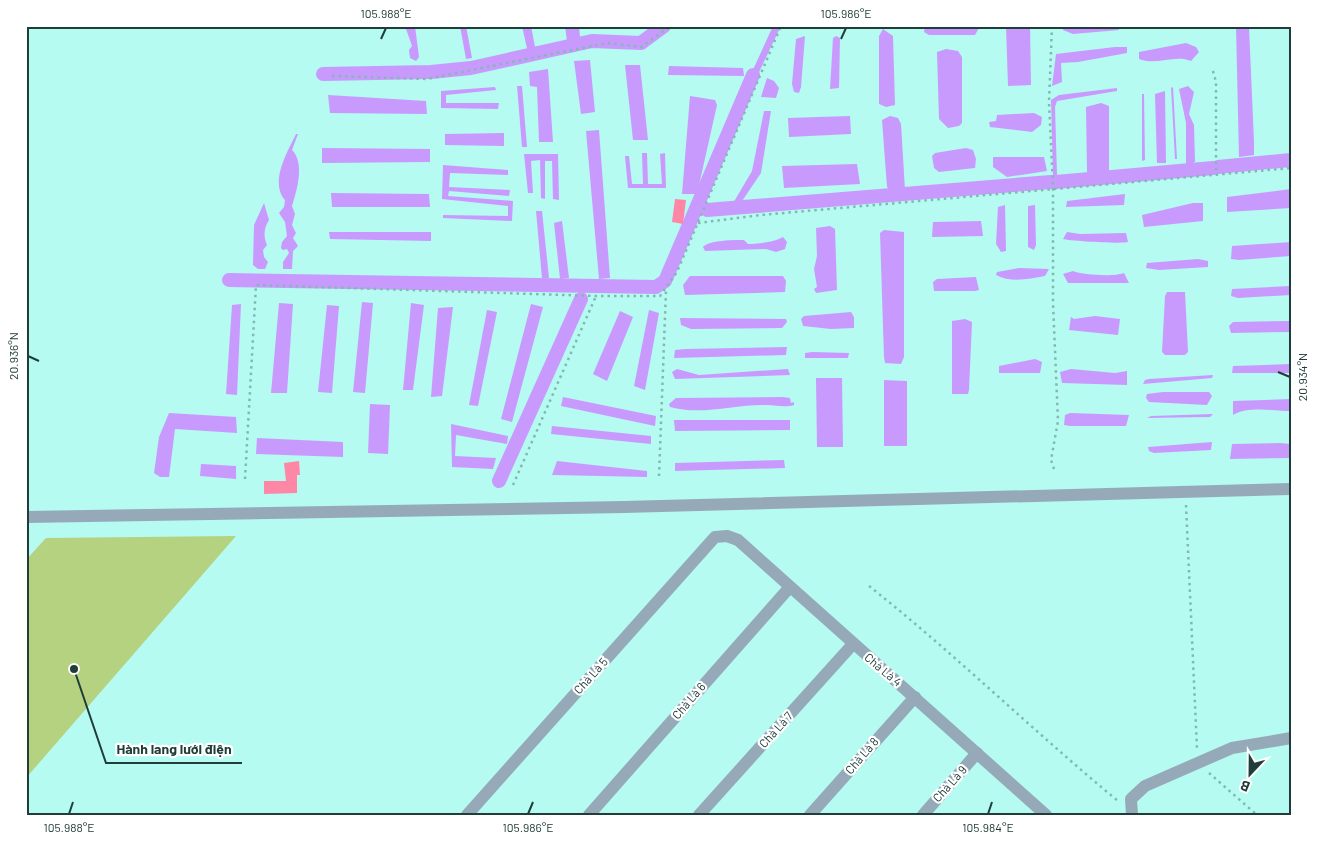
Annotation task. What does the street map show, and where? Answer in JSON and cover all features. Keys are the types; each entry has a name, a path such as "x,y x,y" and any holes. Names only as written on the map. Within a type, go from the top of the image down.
{"street":[{"path":"26,517 624,507 1291,489"},
{"name":"Chà Là 4","path":"715,537 727,536 738,540 789,588 977,753 1040,813"},
{"name":"Chà Là 5","path":"468,815 715,537"},
{"name":"Chà Là 6","path":"589,815 789,588"},
{"name":"Chà Là 7","path":"699,815 853,644"},
{"name":"Chà Là 8","path":"810,815 914,697"},
{"path":"1131,813 1131,799 1145,786 1232,748 1291,738"},
{"name":"Chà Là 9","path":"923,815 977,753"}],"path":[{"path":"332,76 427,79 607,43 641,47 666,29 679,26"},
{"path":"245,479 256,285 596,296 660,296 677,272 781,26"},
{"path":"1052,26 1049,102 1058,421 1051,460 1054,470"},
{"path":"1213,71 1216,82 1216,175"},
{"path":"698,223 761,215 1291,168"},
{"path":"659,476 666,289"},
{"path":"514,485 596,296"},
{"path":"1186,492 1198,763 1257,815"},
{"path":"869,586 938,642 1131,813"}],"green space":[{"path":"236,536 26,778 26,560 46,538"}],"shaded area":[{"path":"405,26 415,26 419,57 416,61 410,58 409,50 412,46"},
{"path":"460,26 466,26 472,58 466,59"},
{"path":"522,26 531,26 536,52 528,53"},
{"path":"565,26 579,26 580,37 567,41"},
{"path":"773,26 781,26 750,91 746,90 746,85"},
{"path":"925,26 980,26 975,35 929,35 924,32"},
{"path":"1006,26 1030,26 1031,85 1008,86"},
{"path":"1064,26 1118,26 1119,30 1073,34 1063,30"},
{"path":"1236,26 1249,27 1254,142 1254,155 1239,157"},
{"path":"883,29 893,36 895,105 886,107 879,104 879,36"},
{"path":"805,36 799,93 794,92 792,84 796,39"},
{"path":"836,36 840,38 839,88 830,89 833,38"},
{"path":"1186,43 1196,47 1199,52 1191,61 1179,59 1145,61 1139,59 1139,52"},
{"path":"1127,47 1127,53 1078,62 1061,63 1062,82 1052,86 1056,54"},
{"path":"946,49 958,51 962,57 962,123 959,126 948,128 939,119 937,52"},
{"path":"590,60 595,112 581,114 574,61"},
{"path":"625,65 640,65 648,140 633,140"},
{"path":"669,66 743,68 744,76 668,75"},
{"path":"548,69 553,142 539,142 537,87 530,86 529,72"},
{"path":"767,78 774,81 779,88 776,98 761,97"},
{"path":"517,86 522,86 527,147 522,147"},
{"path":"1188,86 1194,92 1189,114 1194,125 1195,162 1186,166 1186,123 1179,89"},
{"path":"495,87 496,90 446,95 446,103 499,103 498,109 441,108 441,91"},
{"path":"1171,87 1173,88 1177,159 1175,159"},
{"path":"1117,88 1117,91 1057,101 1055,107 1057,175 1053,177 1051,100 1059,95"},
{"path":"1165,91 1166,163 1157,163 1155,94"},
{"path":"1142,94 1144,94 1145,160 1142,161"},
{"path":"328,95 426,101 427,114 330,113"},
{"path":"690,96 715,100 717,105 697,194 682,194"},
{"path":"1101,103 1109,106 1109,173 1096,176 1087,172 1086,107"},
{"path":"764,111 771,111 761,173 738,207 732,205 752,171"},
{"path":"1034,113 1042,117 1041,125 1032,132 990,127 989,122 996,121 997,115"},
{"path":"850,116 851,134 789,137 788,118"},
{"path":"890,116 898,118 901,124 905,190 901,193 893,192 887,187 882,120"},
{"path":"599,130 610,278 599,279 586,131"},
{"path":"504,133 504,146 445,145 445,134"},
{"path":"296,134 298,134 292,150 298,162 299,177 292,206 295,214 292,225 296,233 293,238 298,246 293,251 292,269 283,269 283,262 289,253 287,249 283,250 281,248 282,242 287,236 285,222 279,213 284,207 285,200 281,193 279,176"},
{"path":"322,148 430,149 430,162 322,163"},
{"path":"966,148 973,150 976,159 975,168 939,172 934,168 932,156 935,153"},
{"path":"642,153 647,153 648,184 662,184 660,154 665,153 666,188 628,188 625,156 629,156 632,184 643,184"},
{"path":"524,154 558,154 559,200 553,199 552,161 545,161 545,199 541,198 540,160 531,161 533,193 528,193"},
{"path":"993,157 1044,157 1047,171 1007,177 993,167"},
{"path":"857,164 860,184 784,188 782,166"},
{"path":"443,165 508,170 508,175 450,173 449,187 510,190 509,196 449,191 448,196 513,201 512,221 443,218 443,215 508,216 508,206 442,199"},
{"path":"1291,189 1291,208 1227,212 1227,197"},
{"path":"331,193 429,194 430,207 332,207"},
{"path":"1125,194 1124,205 1066,207 1067,201"},
{"path":"264,203 269,220 265,232 267,245 263,250 264,257 268,262 265,269 258,269 253,265 254,225"},
{"path":"1193,203 1203,203 1203,221 1144,227 1142,215"},
{"path":"1005,205 1006,251 1001,252 996,244 998,207"},
{"path":"1035,205 1036,245 1034,250 1028,247 1028,206"},
{"path":"536,211 542,211 549,278 542,278"},
{"path":"562,221 569,278 560,279 554,223"},
{"path":"981,221 983,236 932,237 933,222"},
{"path":"830,226 835,229 837,290 816,293 814,289 817,287 814,269 817,256 816,228"},
{"path":"884,230 904,232 904,357 901,364 885,363 884,357 880,233"},
{"path":"329,232 431,232 431,241 330,239"},
{"path":"1067,232 1080,234 1126,233 1128,242 1116,243 1063,239"},
{"path":"783,237 787,242 785,249 776,252 766,249 705,251 703,247 722,241 744,240 748,244 752,244"},
{"path":"1291,242 1291,256 1231,259 1232,246"},
{"path":"1198,259 1208,261 1208,267 1159,270 1146,268 1147,263"},
{"path":"1019,268 1049,269 1045,276 1026,279 1014,280 996,275 997,272"},
{"path":"1073,271 1098,275 1124,273 1129,283 1068,283 1063,274"},
{"path":"690,276 783,276 786,281 785,292 685,295 683,285"},
{"path":"976,277 979,290 934,291 933,282 937,279"},
{"path":"1291,286 1291,295 1238,298 1231,296 1232,289"},
{"path":"1167,292 1185,292 1188,352 1185,355 1165,355 1162,352 1165,296"},
{"path":"362,302 373,303 365,393 353,392"},
{"path":"279,303 293,304 287,393 271,393"},
{"path":"411,303 424,305 413,390 403,390"},
{"path":"241,304 237,395 226,394 232,305"},
{"path":"531,304 543,307 512,422 501,419"},
{"path":"327,305 339,306 332,393 318,392"},
{"path":"453,307 442,396 431,397 438,308"},
{"path":"487,310 497,312 478,406 469,405"},
{"path":"649,310 659,313 645,390 634,386"},
{"path":"620,311 633,317 607,381 593,374"},
{"path":"851,312 854,317 854,328 831,329 803,326 801,319 804,316"},
{"path":"1095,316 1120,319 1118,335 1069,330 1071,317 1074,319"},
{"path":"680,318 786,319 787,322 782,328 691,329 681,325"},
{"path":"965,319 972,322 969,390 968,394 952,394 952,321"},
{"path":"1291,321 1291,332 1231,333 1229,326 1233,322"},
{"path":"787,347 786,355 674,358 675,350 685,349"},
{"path":"805,353 849,353 848,358 805,358"},
{"path":"1035,359 1042,362 1040,373 999,373 999,366"},
{"path":"1291,364 1291,373 1232,373 1233,366"},
{"path":"677,369 699,375 788,369 790,375 675,379 672,372"},
{"path":"1071,369 1115,373 1127,371 1127,385 1062,383 1060,372"},
{"path":"1213,375 1212,378 1143,384 1145,380 1149,379"},
{"path":"816,378 842,378 843,447 817,447"},
{"path":"884,380 907,381 907,446 884,446"},
{"path":"1209,392 1212,396 1207,405 1149,402 1146,398 1147,394"},
{"path":"563,397 656,416 655,426 561,406"},
{"path":"676,398 790,398 791,403 794,402 794,405 755,405 694,410 670,407 669,404"},
{"path":"1291,399 1291,411 1253,410 1233,415 1233,401"},
{"path":"370,404 390,405 388,454 368,453"},
{"path":"169,413 236,417 237,433 175,429 169,477 160,477 154,473 159,437"},
{"path":"1070,413 1129,415 1126,426 1064,425 1065,415"},
{"path":"1213,414 1210,417 1147,418 1151,416"},
{"path":"674,420 790,420 790,430 675,431"},
{"path":"451,424 508,436 507,444 456,435 455,456 496,458 493,469 452,467"},
{"path":"552,426 651,436 651,444 551,434"},
{"path":"257,438 343,442 343,457 256,454"},
{"path":"1212,442 1211,450 1154,453 1149,451 1148,447"},
{"path":"1232,444 1291,444 1291,458 1230,459"},
{"path":"784,460 785,468 675,471 675,463"},
{"path":"557,461 647,471 647,477 552,475"},
{"path":"201,464 236,466 236,479 200,476"}],"building":[{"path":"675,199 686,200 683,224 672,222"},
{"path":"299,461 300,475 297,475 297,493 264,494 264,481 286,481 284,463"}],"waterway":[{"path":"323,74 431,72 471,68 592,41 641,43 664,26"},
{"path":"229,280 656,287 665,281 753,75"},
{"path":"1218,167 1291,160"},
{"path":"1056,182 1213,168"},
{"path":"707,210 1051,182"},
{"path":"499,481 581,299"}],"place":[{"name":"Hành lang lưới điện","path":"74,669"}]}
